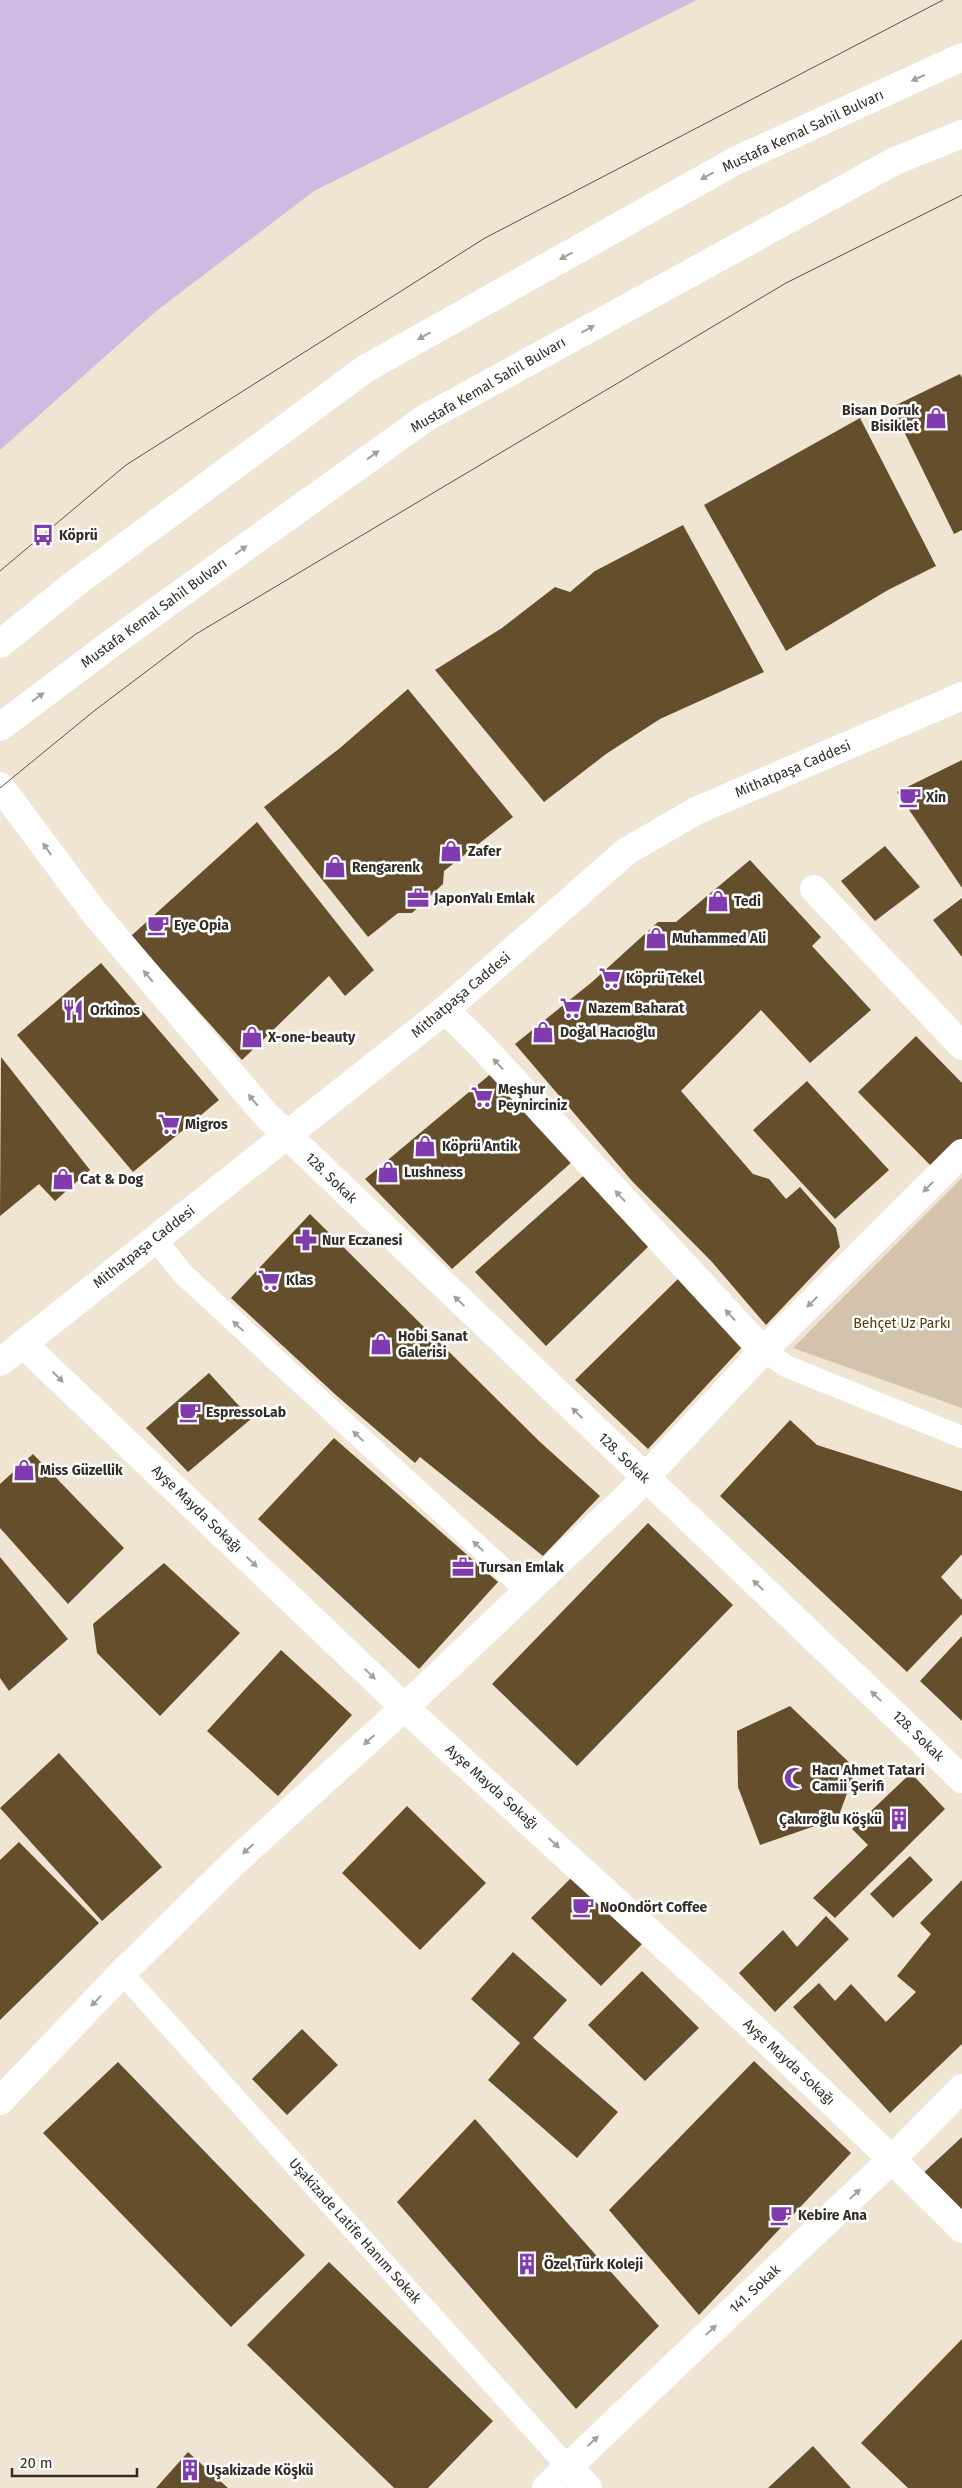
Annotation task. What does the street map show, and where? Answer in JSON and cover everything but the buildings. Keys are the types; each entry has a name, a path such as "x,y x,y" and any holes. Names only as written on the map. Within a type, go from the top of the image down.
{"street":[{"name":"Mustafa Kemal Sahil Bulvarı","path":"0,644 72,585 365,369 735,161 962,58"},
{"name":"Mustafa Kemal Sahil Bulvarı","path":"0,727 112,643 424,419 895,161 962,134"},
{"name":"Mithatpaşa Caddesi","path":"0,1362 154,1238 445,1010 628,851 696,811 962,696"},
{"name":"128. Sokak","path":"0,786 93,911 266,1115 962,1779"},
{"path":"814,889 962,1046"},
{"path":"445,1010 480,1044 763,1351"},
{"path":"0,2102 122,1973 241,1856 405,1707 645,1478 763,1351 962,1153"},
{"name":"Ayşe Mayda Sokağı","path":"23,1344 405,1707 580,1867 892,2159 962,2229"},
{"name":"141. Sokak","path":"546,2488 892,2159 962,2088"},
{"name":"Uşakizade Latife Hanım Sokak","path":"567,2466 588,2488"}],"lane":[{"path":"154,1238 184,1275 526,1590"},
{"path":"763,1351 788,1367 962,1437"},
{"name":"Uşakizade Latife Hanım Sokak","path":"122,1973 567,2466"}],"green space":[{"name":"Behçet Uz Parkı","path":"962,1178 962,1408 793,1348"}],"shaded area":[{"path":"0,0 697,0 314,191 155,312 0,450"}],"tram line":[{"path":"0,571 126,465 485,238 943,0"},
{"path":"0,788 94,711 196,634 786,283 962,195"}],"place":[{"name":"Bisan Doruk Bisiklet","path":"936,418"},
{"name":"Köprü","path":"43,535"},
{"name":"Xin","path":"910,797"},
{"name":"Zafer","path":"451,851"},
{"name":"Rengarenk","path":"335,867"},
{"name":"JaponYalı Emlak","path":"418,898"},
{"name":"Tedi","path":"718,901"},
{"name":"Eye Opia","path":"158,925"},
{"name":"Muhammed Ali","path":"656,938"},
{"name":"Köprü Tekel","path":"610,978"},
{"name":"Nazem Baharat","path":"571,1008"},
{"name":"Orkinos","path":"73,1010"},
{"name":"Doğal Hacıoğlu","path":"543,1032"},
{"name":"X-one-beauty","path":"252,1037"},
{"name":"Meşhur Peynirciniz","path":"482,1097"},
{"name":"Migros","path":"169,1124"},
{"name":"Köprü Antik","path":"425,1146"},
{"name":"Lushness","path":"388,1172"},
{"name":"Cat & Dog","path":"63,1179"},
{"name":"Nur Eczanesi","path":"306,1240"},
{"name":"Klas","path":"269,1280"},
{"name":"Hobi Sanat Galerisi","path":"381,1344"},
{"name":"EspressoLab","path":"190,1412"},
{"name":"Miss Güzellik","path":"24,1470"},
{"name":"Tursan Emlak","path":"463,1567"},
{"name":"Hacı Ahmet Tatari Camii Şerifi","path":"795,1778"},
{"name":"Çakıroğlu Köşkü","path":"899,1819"},
{"name":"NoOndört Coffee","path":"583,1907"},
{"name":"Kebire Ana","path":"781,2215"},
{"name":"Özel Türk Koleji","path":"527,2264"},
{"name":"Uşakizade Köşkü","path":"190,2470"}]}
